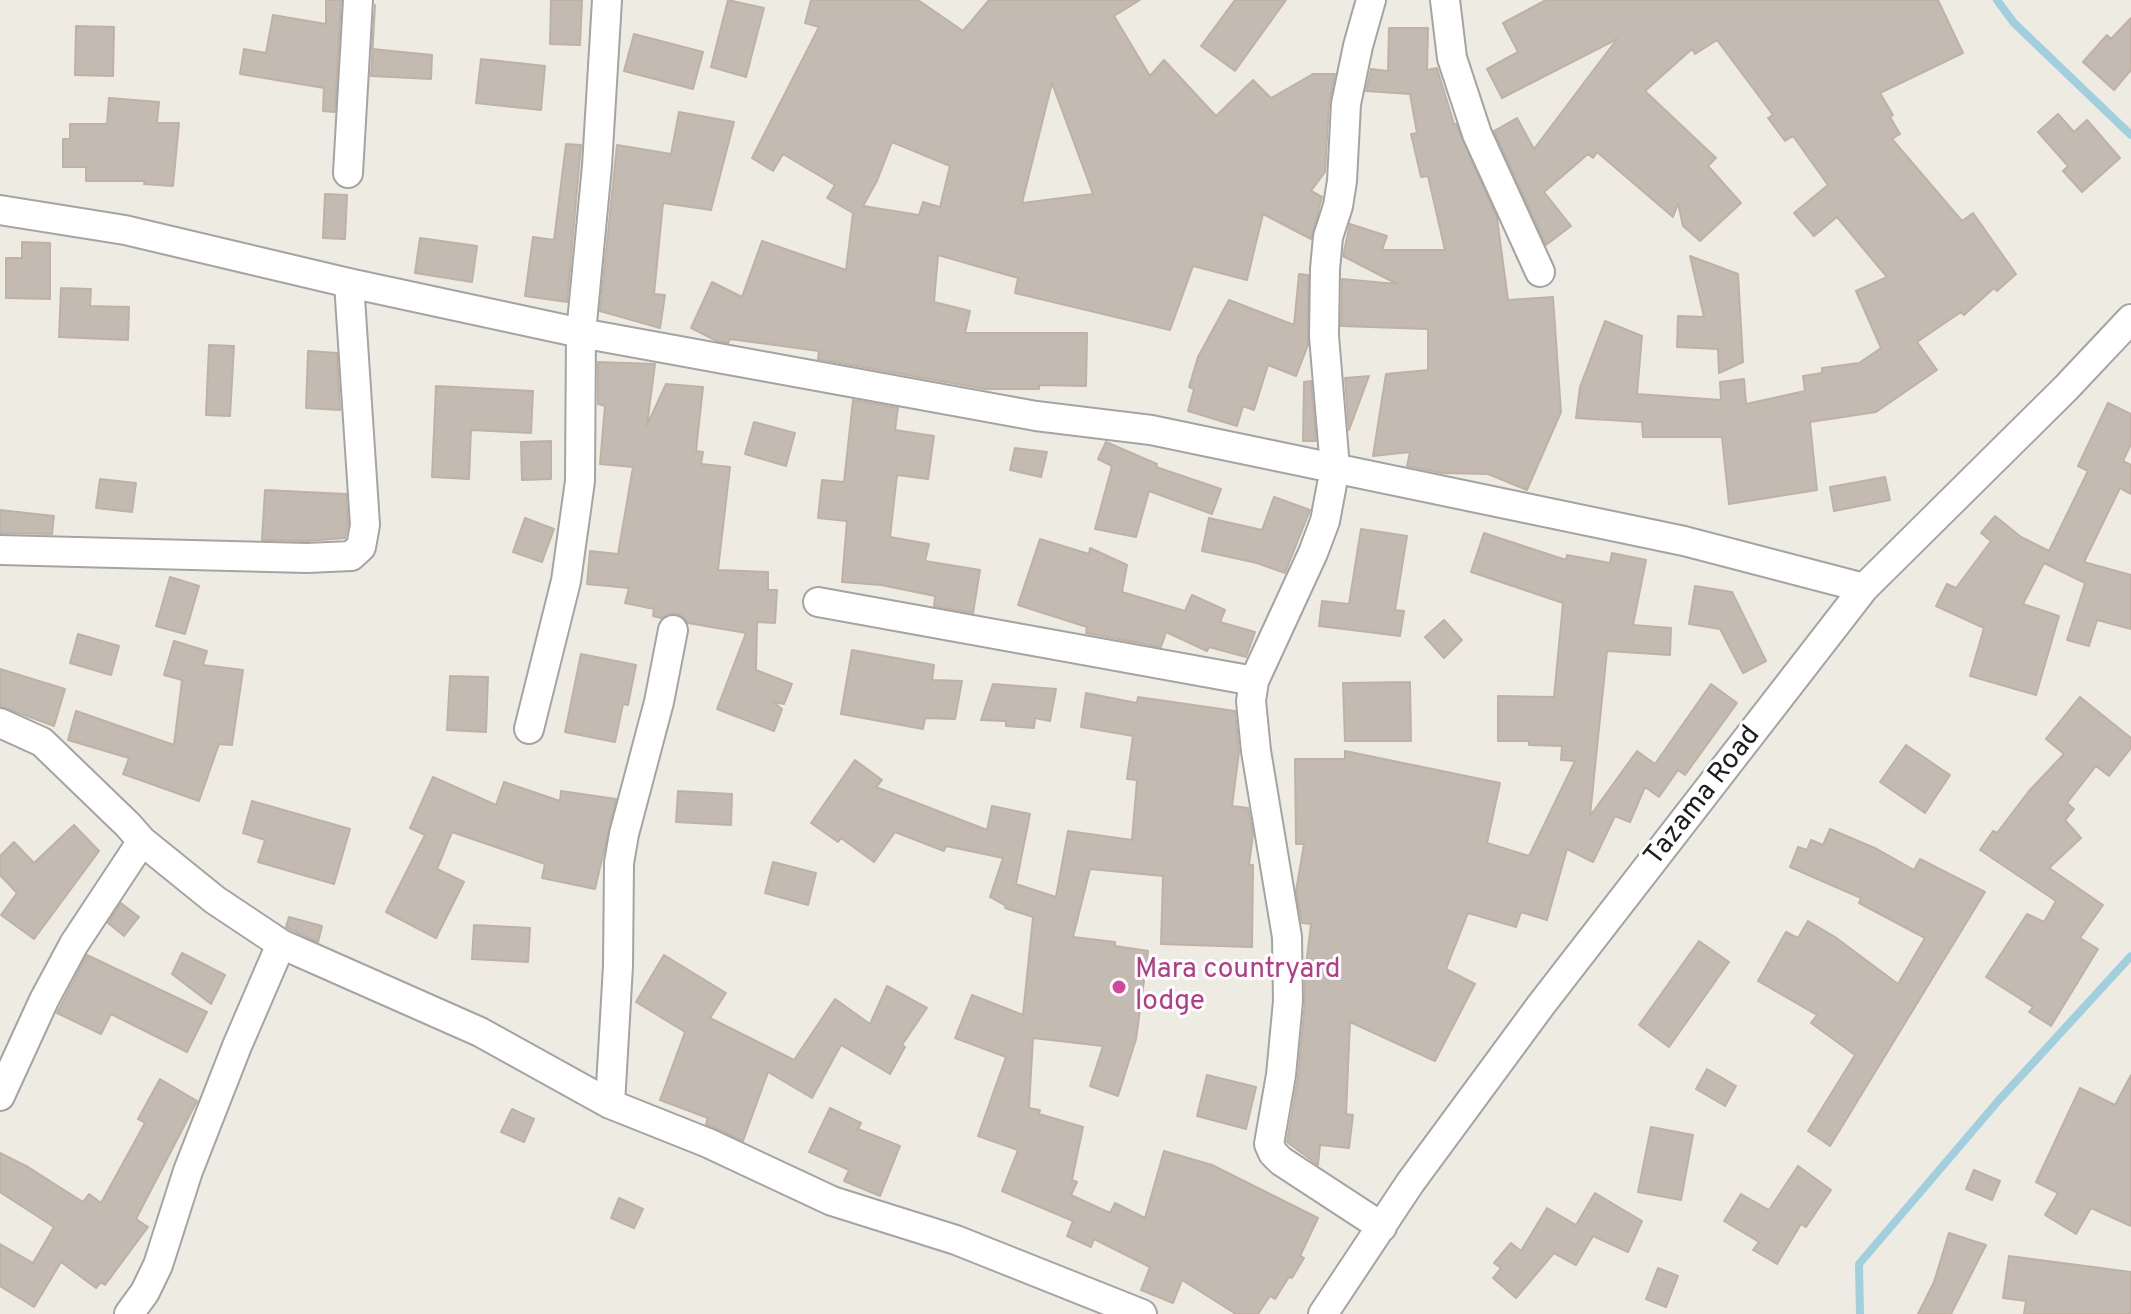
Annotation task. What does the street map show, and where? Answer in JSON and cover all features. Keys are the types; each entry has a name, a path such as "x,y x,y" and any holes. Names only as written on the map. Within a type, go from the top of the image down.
{"street":[{"path":"348,173 358,0"},
{"path":"529,729 566,581 580,481 581,333 597,166 607,0"},
{"path":"1371,0 1361,30 1346,104 1342,181 1328,237 1325,269 1324,336 1335,468 1325,521 1254,681 1251,701 1256,751 1287,937 1287,1016 1269,1144 1281,1161 1382,1227"},
{"path":"1445,0 1452,58 1477,134 1540,272"},
{"path":"0,210 125,230 581,333 1036,416 1151,430 1684,541 1864,588"},
{"path":"0,550 307,558 351,556 361,547 365,525 349,283"},
{"name":"Tazama Road","path":"1323,1314 1410,1183 1541,1005 1864,588 2066,388 2131,319"},
{"path":"818,602 1254,681"},
{"path":"610,1104 618,966 619,863 659,702 673,630"},
{"path":"0,723 42,742 142,841 215,900 281,944 480,1032 610,1104 708,1143 832,1201 956,1240 1142,1314"},
{"path":"0,1096 44,1000 74,944 142,841"},
{"path":"129,1314 145,1292 158,1265 188,1171 281,944"}],"building":[{"path":"326,0 341,0 335,112 323,111 324,88 240,74 244,49 266,53 273,15 326,24"},
{"path":"551,0 582,0 580,45 550,44"},
{"path":"728,0 764,8 746,77 711,67"},
{"path":"811,0 918,0 963,31 989,0 1140,0 1114,16 1150,76 1164,60 1216,116 1253,80 1271,98 1313,74 1335,74 1329,103 1325,172 1311,191 1322,197 1311,239 1263,214 1247,280 1193,266 1170,330 1015,293 1018,278 938,255 934,302 970,311 965,333 1087,333 1086,386 985,389 818,359 819,351 730,339 728,343 717,341 691,328 712,282 742,297 762,241 846,270 853,213 827,198 835,185 783,154 773,171 752,158 819,27 805,23","holes":["1052,83 1093,194 1022,203","892,142 950,166 940,207 923,202 919,215 863,206 877,181"]},
{"path":"1235,0 1286,0 1235,71 1201,46"},
{"path":"1546,0 1938,0 1963,53 1880,93 1900,134 1892,139 1962,221 1973,213 2016,274 1997,291 1994,288 1964,315 1961,312 1917,342 1937,370 1876,412 1810,422 1817,490 1729,504 1722,437 1643,437 1642,422 1576,418 1580,387 1605,321 1642,336 1637,394 1721,400 1720,382 1744,379 1746,404 1805,391 1803,376 1822,373 1822,368 1859,363 1881,348 1856,291 1887,277 1837,217 1814,236 1794,213 1828,185 1793,136 1785,141 1768,118 1773,115 1717,40 1695,54 1692,49 1645,91 1716,158 1708,166 1741,203 1700,241 1683,226 1678,203 1673,217 1597,152 1593,158 1588,154 1544,192 1571,226 1546,245 1494,131 1517,118 1534,149 1617,39 1502,98 1487,69 1518,52 1503,23"},
{"path":"2131,18 2131,70 2114,90 2083,62 2107,35 2111,39"},
{"path":"76,26 114,27 113,76 75,75"},
{"path":"1389,28 1428,28 1427,70 1437,68 1454,124 1497,218 1508,300 1553,297 1561,412 1527,490 1488,474 1442,473 1407,466 1410,452 1373,456 1386,374 1428,370 1428,329 1341,326 1342,279 1397,284 1343,256 1350,224 1387,236 1382,250 1445,250 1428,176 1421,177 1411,134 1417,133 1410,94 1366,91 1371,69 1388,71"},
{"path":"634,34 703,52 693,89 624,71"},
{"path":"373,49 432,55 431,79 371,76"},
{"path":"481,59 545,66 541,110 476,103"},
{"path":"109,98 159,102 157,123 179,123 173,186 144,184 145,181 86,181 86,167 63,167 63,139 70,139 70,124 107,124"},
{"path":"679,112 734,122 711,210 663,203 654,294 665,295 660,328 600,311 617,145 671,154"},
{"path":"2058,114 2074,132 2087,120 2120,158 2082,192 2063,171 2068,166 2038,132"},
{"path":"566,144 581,145 567,302 525,296 533,237 554,240"},
{"path":"325,194 347,195 345,239 323,238"},
{"path":"420,238 477,246 472,282 415,273"},
{"path":"22,242 50,243 50,299 6,298 6,258 22,258"},
{"path":"1690,256 1738,274 1743,362 1719,373 1718,349 1677,347 1678,316 1704,317"},
{"path":"1299,274 1308,275 1308,345 1296,376 1268,365 1254,410 1243,406 1237,426 1188,411 1194,389 1189,387 1198,357 1229,300 1294,325"},
{"path":"61,288 91,289 90,306 129,307 128,340 59,337"},
{"path":"209,345 234,346 230,416 206,415"},
{"path":"308,351 337,353 340,410 306,408"},
{"path":"598,362 655,364 647,425 666,384 703,387 696,451 703,452 701,464 730,467 718,570 768,572 768,590 777,590 775,623 757,622 756,670 792,684 784,704 773,702 782,709 774,731 717,709 746,633 688,623 675,613 661,618 653,616 654,609 625,603 629,588 587,584 590,551 618,554 633,467 600,464 605,406 598,404"},
{"path":"1369,376 1349,430 1345,378"},
{"path":"1311,381 1316,441 1303,441 1304,382"},
{"path":"436,386 533,391 531,433 471,430 469,479 432,477"},
{"path":"853,400 898,408 895,430 934,436 928,479 897,475 890,537 929,544 925,561 980,570 973,613 934,606 935,596 881,585 842,582 847,521 818,518 822,480 844,482"},
{"path":"2108,403 2131,414 2131,444 2123,461 2131,465 2131,494 2120,488 2084,562 2131,575 2131,629 2097,620 2089,646 2067,640 2085,583 2044,563 2023,604 2059,616 2036,695 1970,676 1984,628 1936,606 1947,584 1956,588 1991,541 1981,533 1995,516 2021,537 2049,551 2088,471 2078,466"},
{"path":"754,422 795,433 786,466 745,454"},
{"path":"551,441 551,479 522,480 521,442"},
{"path":"1106,442 1157,464 1156,467 1221,489 1212,514 1149,491 1136,537 1095,529 1112,466 1098,459"},
{"path":"1015,448 1047,452 1041,477 1010,470"},
{"path":"1885,477 1890,500 1834,511 1830,487"},
{"path":"100,479 136,483 132,512 96,508"},
{"path":"265,490 346,494 348,524 345,538 262,540"},
{"path":"1274,497 1310,510 1285,573 1257,563 1202,551 1209,518 1262,530"},
{"path":"0,510 54,516 52,534 0,533"},
{"path":"525,518 554,529 542,562 513,552"},
{"path":"1361,529 1407,536 1395,610 1404,611 1400,636 1319,626 1322,601 1349,604"},
{"path":"1484,533 1566,560 1567,555 1610,563 1612,553 1646,560 1633,625 1671,628 1670,655 1607,651 1590,816 1637,751 1655,764 1711,684 1737,703 1685,775 1678,770 1659,797 1645,787 1630,822 1615,816 1593,862 1567,849 1547,920 1521,912 1516,927 1468,913 1446,969 1475,984 1435,1061 1350,1022 1346,1114 1353,1115 1349,1148 1320,1145 1318,1165 1287,1142 1298,1077 1311,924 1302,923 1296,891 1304,844 1296,844 1295,759 1345,759 1345,751 1500,783 1487,843 1529,856 1575,761 1561,760 1562,746 1529,745 1529,741 1498,741 1498,696 1554,697 1563,603 1471,572"},
{"path":"1040,539 1089,554 1090,548 1127,565 1122,592 1185,611 1192,595 1225,610 1220,622 1255,632 1246,657 1209,647 1207,651 1166,632 1161,647 1086,633 1087,627 1018,605"},
{"path":"170,577 199,586 185,634 156,626"},
{"path":"1695,586 1732,592 1766,661 1743,673 1720,629 1689,624"},
{"path":"1444,620 1462,640 1444,658 1425,637"},
{"path":"78,634 119,646 111,675 70,663"},
{"path":"174,641 207,651 203,665 243,670 232,745 219,744 199,801 123,774 129,758 68,740 76,711 174,745 182,680 164,675"},
{"path":"852,650 934,665 932,680 962,681 955,719 925,718 923,729 841,714"},
{"path":"581,654 636,665 628,705 623,704 615,742 565,732"},
{"path":"0,669 65,689 54,726 0,706"},
{"path":"450,676 488,677 486,732 447,730"},
{"path":"1410,682 1411,741 1345,741 1343,683"},
{"path":"993,684 1056,689 1050,721 1035,718 1034,728 1006,726 1006,721 981,720"},
{"path":"1086,693 1137,703 1138,697 1235,711 1239,752 1232,806 1248,808 1253,834 1249,865 1253,865 1252,947 1161,944 1163,876 1090,869 1073,937 1115,942 1115,946 1148,951 1136,1039 1118,1096 1090,1086 1103,1046 1033,1038 1029,1108 1083,1127 1072,1180 1077,1182 1071,1195 1110,1213 1115,1203 1145,1218 1164,1151 1212,1165 1318,1218 1300,1256 1304,1258 1292,1278 1289,1277 1275,1299 1270,1296 1258,1314 1236,1314 1182,1280 1173,1303 1141,1290 1150,1267 1094,1239 1091,1247 1067,1236 1073,1221 1002,1191 1018,1150 978,1136 1006,1057 955,1038 972,995 1023,1015 1033,917 1005,908 990,897 1003,858 946,846 944,851 895,832 874,862 841,838 838,842 811,823 855,760 882,780 876,787 987,830 992,806 1030,814 1016,884 1056,897 1068,831 1132,840 1137,780 1127,779 1133,736 1081,727"},
{"path":"2080,697 2131,738 2131,748 2109,776 2096,766 2067,803 2074,809 2065,820 2081,838 2049,868 2103,905 2080,938 2098,949 2051,1026 2029,1012 2033,1007 1986,977 2027,914 2044,922 2056,901 1980,850 1993,831 1997,833 2029,791 2064,754 2046,739"},
{"path":"1906,745 1950,775 1925,813 1880,782"},
{"path":"433,777 496,805 504,782 560,801 561,791 616,799 595,889 542,878 545,864 452,832 437,869 464,882 436,938 386,912 425,835 410,828"},
{"path":"678,791 732,794 731,825 676,822"},
{"path":"252,801 350,829 334,884 258,862 265,840 243,833"},
{"path":"74,825 99,851 34,939 1,915 17,893 0,875 0,856 14,842 34,863"},
{"path":"1830,829 1877,849 1914,870 1920,859 1985,892 1830,1146 1808,1131 1855,1055 1811,1023 1817,1015 1758,981 1786,932 1798,938 1808,921 1898,984 1925,938 1859,903 1861,898 1790,867 1798,847 1807,850 1811,840 1823,845"},
{"path":"773,862 816,873 808,905 765,893"},
{"path":"121,903 139,917 124,936 108,923"},
{"path":"289,917 322,926 318,942 286,927"},
{"path":"474,925 530,928 528,962 472,959"},
{"path":"1699,941 1729,962 1669,1047 1639,1025"},
{"path":"182,953 225,975 211,1004 172,974"},
{"path":"87,955 207,1012 187,1052 111,1014 101,1034 57,1013"},
{"path":"664,955 726,993 710,1018 794,1060 835,999 870,1024 887,986 927,1008 902,1045 905,1047 890,1074 841,1045 812,1098 768,1072 743,1141 706,1124 708,1118 660,1100 685,1032 636,1002"},
{"path":"1707,1069 1736,1086 1725,1106 1696,1089"},
{"path":"1207,1075 1256,1087 1246,1129 1197,1116"},
{"path":"2131,1075 2131,1226 2091,1208 2076,1234 2045,1215 2058,1193 2036,1182 2080,1088 2115,1105"},
{"path":"160,1079 197,1101 136,1219 148,1227 105,1285 101,1282 96,1288 61,1262 34,1307 0,1286 0,1244 33,1263 54,1227 0,1192 0,1153 83,1202 89,1194 101,1203 145,1123 138,1119"},
{"path":"830,1108 861,1123 858,1129 900,1146 880,1196 844,1181 849,1170 809,1152"},
{"path":"512,1109 534,1119 524,1142 501,1132"},
{"path":"1651,1127 1693,1135 1681,1200 1638,1192"},
{"path":"1798,1166 1831,1190 1806,1227 1801,1224 1777,1264 1753,1250 1759,1242 1724,1221 1741,1194 1769,1210"},
{"path":"1974,1170 2000,1181 1992,1200 1966,1189"},
{"path":"1595,1193 1642,1221 1628,1252 1593,1236 1576,1265 1554,1253 1516,1298 1493,1278 1501,1268 1494,1263 1511,1243 1521,1251 1547,1208 1576,1225"},
{"path":"619,1198 643,1209 634,1228 611,1218"},
{"path":"1949,1233 1986,1245 1951,1314 1918,1314 1934,1282"},
{"path":"2009,1256 2131,1272 2131,1314 2024,1314 2026,1301 2003,1298"},
{"path":"1658,1268 1678,1276 1666,1307 1646,1299"}],"waterway":[{"path":"1997,0 2014,23 2131,135"},
{"path":"1860,1314 1859,1264 1999,1100 2131,956"}],"place":[{"name":"Mara countryard lodge","path":"1119,987"}]}
